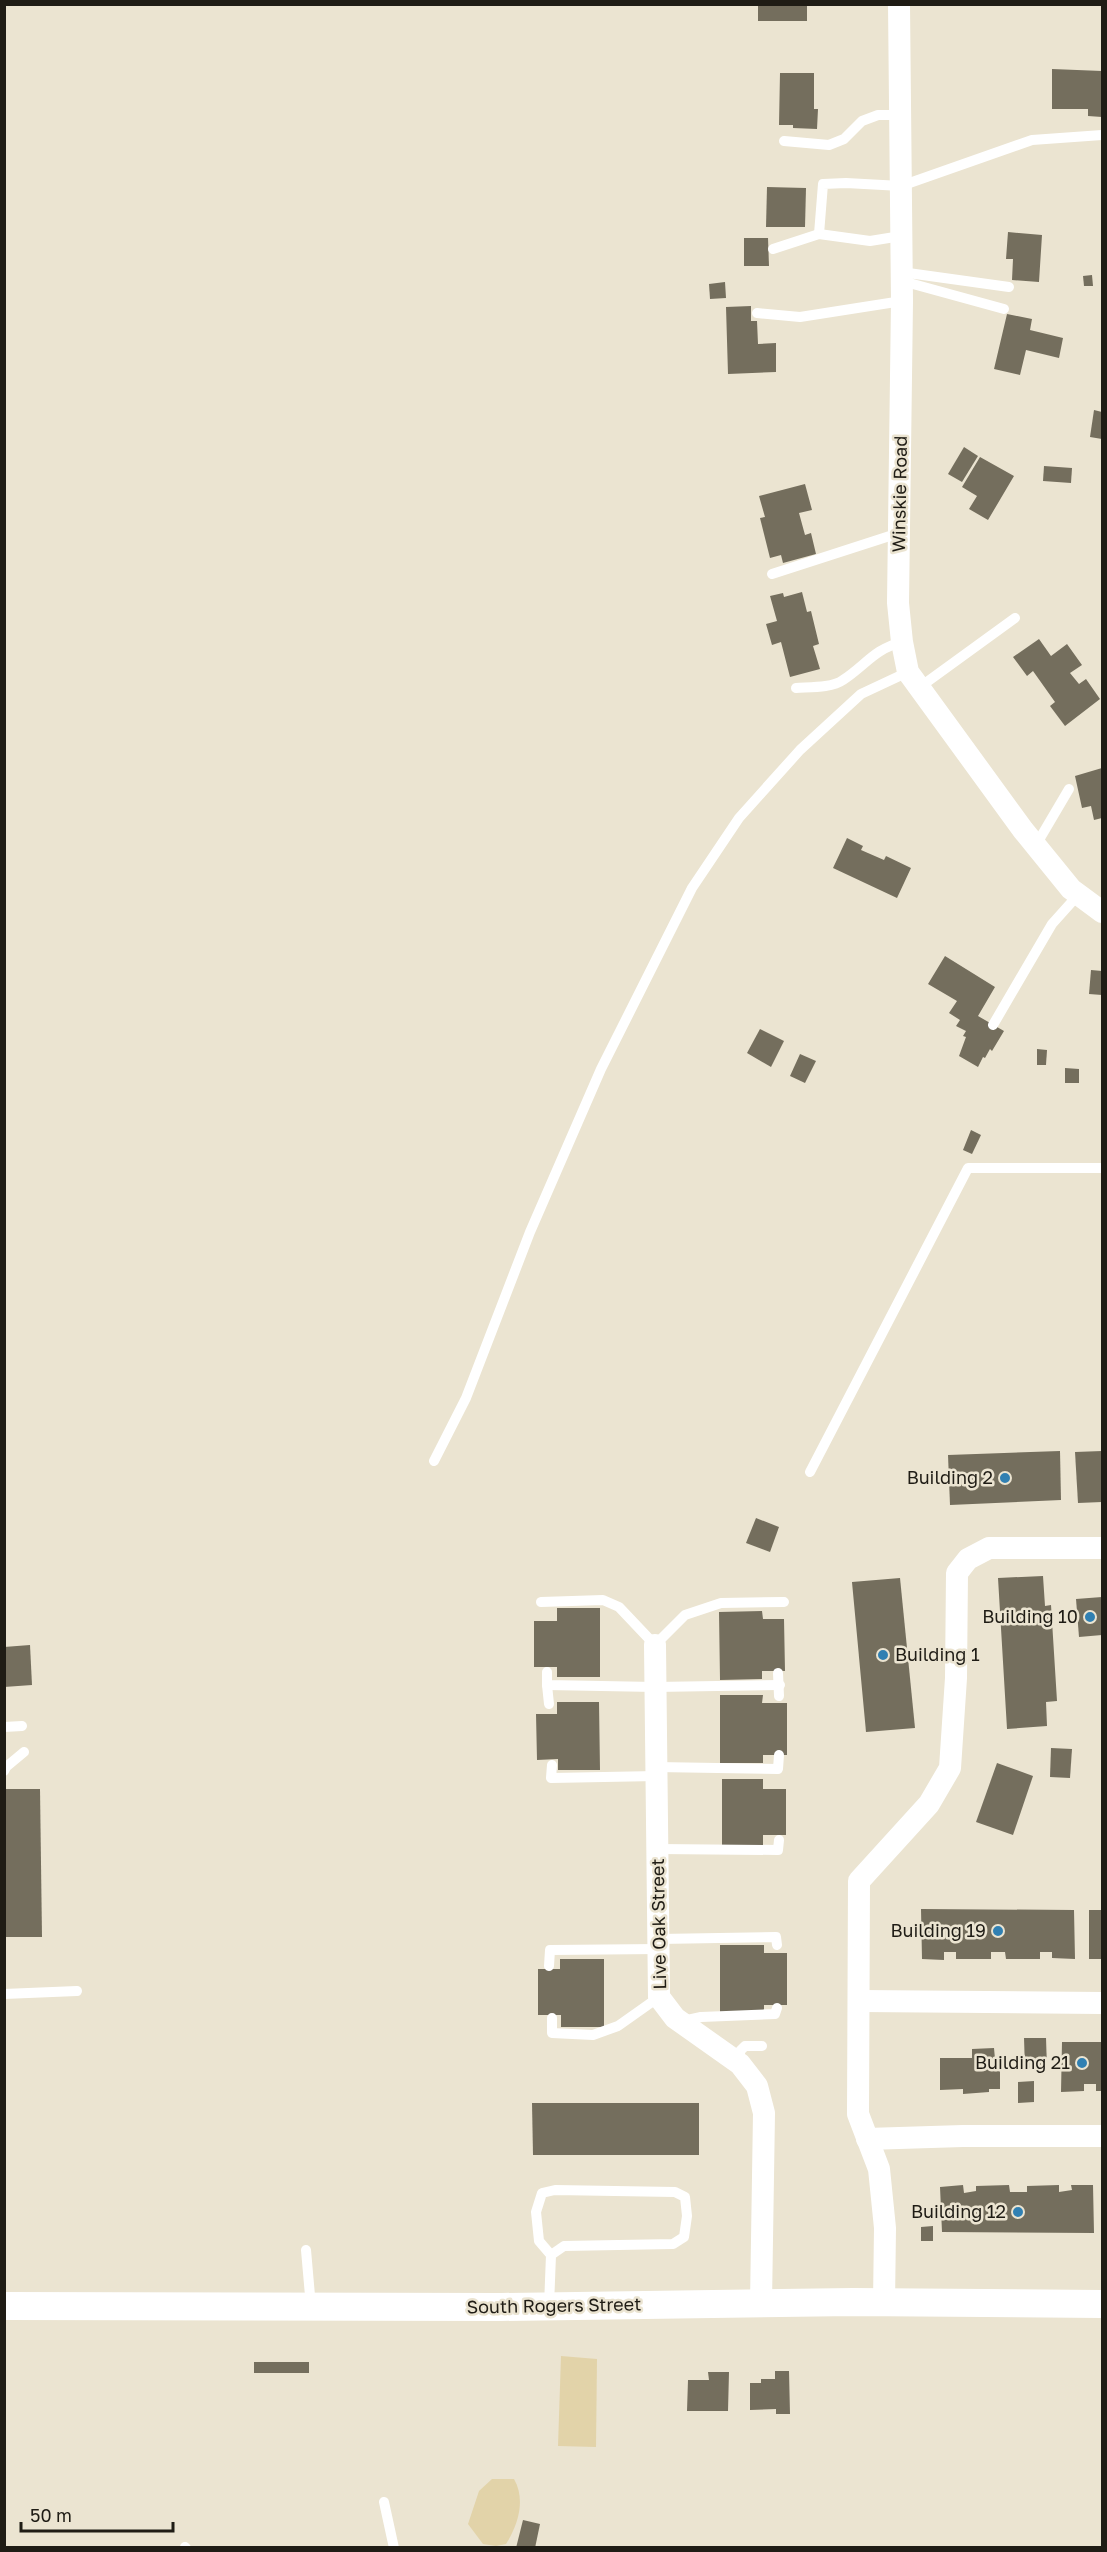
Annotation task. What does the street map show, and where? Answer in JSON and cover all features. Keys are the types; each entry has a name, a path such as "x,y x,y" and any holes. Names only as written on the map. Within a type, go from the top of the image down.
{"street":[{"name":"Winskie Road","path":"899,4 902,285 898,603 902,642 914,679 1036,845 1071,889 1102,912"},
{"path":"884,2303 885,2228 879,2169 858,2114 859,1881 929,1804 950,1768 956,1678 957,1573 968,1559 989,1548 1102,1548"},
{"name":"Live Oak Street","path":"655,1645 659,1997 680,2022 740,2064 757,2086 764,2113 761,2303"},
{"path":"860,2001 1102,2003"},
{"path":"867,2139 1102,2136"},
{"name":"South Rogers Street","path":"4,2306 1102,2304"}],"lane":[{"path":"784,141 829,145 844,139 862,122 878,115 900,115"},
{"path":"819,234 823,184 901,186 1032,140 1102,135"},
{"path":"773,249 819,234 870,240 901,236"},
{"path":"902,285 1004,309"},
{"path":"757,313 800,317 902,285 1010,287"},
{"path":"772,574 899,533"},
{"path":"434,1461 466,1398 530,1232 601,1069 692,888 739,818 800,750 861,694 914,679 1015,618"},
{"path":"796,688 841,682 873,654 887,646 902,642"},
{"path":"1036,845 1068,789"},
{"path":"993,1025 1052,924 1078,895"},
{"path":"810,1472 968,1168 1102,1168"},
{"path":"542,1602 603,1600 618,1607 655,1645 685,1615 721,1603 784,1602"},
{"path":"547,1672 549,1704"},
{"path":"547,1685 655,1687 779,1685"},
{"path":"4,1727 22,1726"},
{"path":"4,1771 24,1752"},
{"path":"778,1782 779,1755"},
{"path":"552,1765 551,1778 778,1768"},
{"path":"658,1849 778,1850 780,1840"},
{"path":"549,1966 550,1950 776,1936 777,1945"},
{"path":"4,1994 77,1991"},
{"path":"552,2018 552,2033 593,2035 618,2026 659,1997"},
{"path":"680,2022 701,2017 775,2014 777,2008"},
{"path":"740,2064 740,2052 746,2046 762,2046"},
{"path":"549,2306 551,2255 539,2241 536,2212 542,2193 555,2190 675,2192 685,2197 687,2216 684,2237 673,2244 564,2246 551,2255"},
{"path":"306,2250 311,2307"},
{"path":"384,2502 394,2547"}],"shaded area":[{"path":"561,2356 597,2359 596,2447 558,2446"},
{"path":"492,2479 514,2479 520,2495 519,2512 514,2529 506,2544 496,2546 483,2544 468,2524 479,2491"}],"building":[{"path":"758,4 807,4 807,21 758,21"},
{"path":"1052,69 1102,71 1102,117 1088,116 1088,109 1052,109"},
{"path":"780,73 814,73 814,109 818,109 817,129 779,125"},
{"path":"767,187 806,188 805,227 766,227"},
{"path":"1008,232 1042,235 1039,282 1012,280 1013,259 1006,259"},
{"path":"744,238 768,238 769,266 744,266"},
{"path":"1092,275 1093,286 1084,286 1083,276"},
{"path":"725,282 726,298 710,299 709,284"},
{"path":"751,306 751,321 757,321 758,344 776,343 776,372 728,374 726,307"},
{"path":"1007,314 1032,319 1030,330 1063,338 1059,358 1026,350 1020,375 994,369"},
{"path":"1094,410 1102,412 1102,439 1090,437"},
{"path":"964,447 978,456 962,482 948,474"},
{"path":"980,457 1014,476 988,520 969,509 977,496 962,487"},
{"path":"1044,466 1072,468 1071,483 1043,481"},
{"path":"805,484 812,510 799,513 805,535 811,533 816,554 783,563 781,555 770,558 760,518 765,517 759,496"},
{"path":"802,592 807,612 811,611 819,644 813,646 820,669 790,677 781,642 772,645 766,624 777,621 770,596 783,593 784,597"},
{"path":"1039,639 1051,656 1067,644 1082,665 1070,673 1079,684 1086,679 1100,699 1065,726 1050,706 1055,702 1033,671 1027,676 1013,657"},
{"path":"1102,768 1102,818 1094,820 1091,806 1082,808 1075,776"},
{"path":"847,838 863,846 861,850 884,860 886,856 911,868 897,898 833,868"},
{"path":"945,956 995,987 978,1016 1004,1031 992,1051 990,1049 978,1067 959,1056 966,1031 956,1026 960,1020 949,1013 957,1001 928,984"},
{"path":"1091,970 1102,971 1102,995 1089,994"},
{"path":"760,1029 784,1041 771,1067 747,1053"},
{"path":"1037,1049 1047,1050 1046,1065 1037,1065"},
{"path":"800,1054 816,1061 805,1083 790,1076"},
{"path":"1065,1068 1079,1069 1079,1083 1065,1083"},
{"path":"971,1130 981,1135 972,1154 963,1150"},
{"name":"Building 2","path":"1060,1451 1061,1500 950,1505 948,1455"},
{"path":"1102,1451 1102,1502 1078,1503 1075,1452"},
{"path":"756,1518 779,1527 770,1552 746,1543"},
{"path":"1043,1576 1045,1606 1051,1605 1057,1701 1046,1702 1047,1726 1007,1729 998,1578"},
{"name":"Building 1","path":"900,1578 915,1728 866,1732 852,1582"},
{"name":"Building 10","path":"1102,1597 1102,1635 1079,1637 1076,1599"},
{"path":"557,1608 600,1608 600,1677 557,1677 557,1667 534,1667 534,1621 557,1621"},
{"path":"762,1611 763,1619 784,1619 785,1671 762,1671 762,1679 720,1680 719,1612"},
{"path":"30,1645 32,1685 4,1687 4,1647"},
{"path":"720,1695 763,1695 762,1703 787,1703 787,1755 763,1755 763,1763 720,1763"},
{"path":"557,1702 599,1702 600,1770 558,1770 558,1759 537,1760 536,1714 557,1714"},
{"path":"1051,1748 1072,1749 1070,1778 1050,1777"},
{"path":"997,1763 1033,1776 1013,1835 976,1822"},
{"path":"722,1779 763,1779 763,1789 786,1789 786,1835 763,1835 763,1846 722,1846"},
{"path":"4,1789 40,1789 42,1937 4,1937"},
{"name":"Building 19","path":"921,1909 1074,1910 1075,1959 1052,1958 1052,1952 1040,1952 1040,1959 1006,1959 1005,1952 991,1952 991,1959 956,1959 956,1952 944,1952 944,1960 922,1959"},
{"path":"1089,1910 1102,1910 1102,1959 1089,1959"},
{"path":"720,1945 764,1945 764,1953 787,1953 787,2005 764,2005 764,2014 720,2014"},
{"path":"560,1959 604,1959 604,2027 561,2027 561,2015 538,2015 538,1969 560,1969"},
{"path":"1024,2038 1046,2038 1047,2068 1025,2068"},
{"name":"Building 21","path":"1062,2042 1102,2042 1102,2091 1096,2091 1096,2084 1084,2084 1084,2091 1061,2092"},
{"path":"994,2048 995,2059 1000,2058 1000,2089 963,2094 963,2089 940,2090 940,2058 972,2058 972,2049"},
{"path":"1034,2081 1034,2102 1018,2103 1018,2082"},
{"path":"532,2103 699,2103 699,2155 533,2155"},
{"name":"Building 12","path":"963,2185 964,2193 976,2191 976,2186 1009,2185 1010,2192 1027,2192 1027,2186 1059,2185 1059,2192 1072,2190 1071,2185 1093,2185 1094,2233 942,2232 940,2187"},
{"path":"933,2226 933,2241 921,2241 921,2227"},
{"path":"254,2362 309,2362 309,2373 254,2373"},
{"path":"775,2371 789,2371 790,2414 776,2414 776,2409 750,2410 750,2383 761,2383 761,2379 775,2379"},
{"path":"708,2372 729,2372 728,2411 687,2411 688,2380 709,2380"},
{"path":"523,2520 540,2524 535,2548 516,2548"}],"place":[{"name":"Building 2","path":"1005,1478"},
{"name":"Building 10","path":"1090,1617"},
{"name":"Building 1","path":"883,1655"},
{"name":"Building 19","path":"998,1931"},
{"name":"Building 21","path":"1082,2063"},
{"name":"Building 12","path":"1018,2212"}]}
